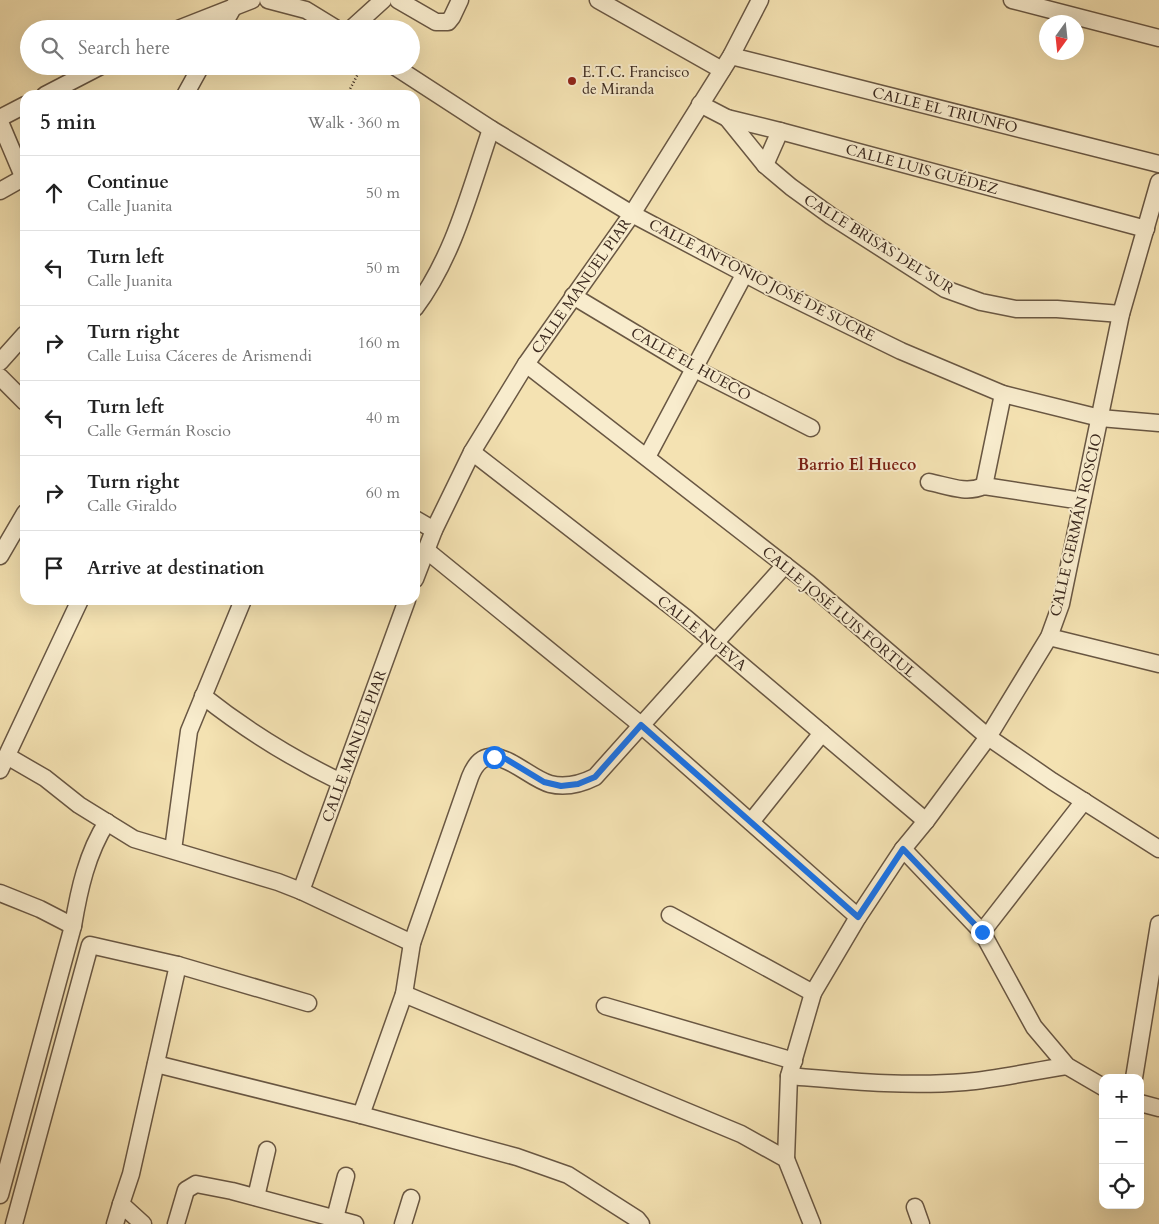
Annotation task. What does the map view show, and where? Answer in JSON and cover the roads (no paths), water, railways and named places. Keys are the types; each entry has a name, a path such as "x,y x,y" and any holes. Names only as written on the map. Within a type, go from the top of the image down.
{"street":[{"path":"200,20 252,0"},
{"path":"268,0 307,5 325,20"},
{"path":"362,20 383,0"},
{"path":"398,0 436,22 448,22 460,0"},
{"name":"CALLE MANUEL PIAR","path":"420,566 434,530 472,452 526,364 632,214 731,56 760,0"},
{"path":"1012,0 1159,38"},
{"path":"610,3 722,70"},
{"path":"226,20 234,6"},
{"name":"CALLE EL TRIUNFO","path":"731,56 1159,164"},
{"path":"55,90 84,75"},
{"path":"188,90 196,75"},
{"name":"CALLE ANTONIO JOSÉ DE SUCRE","path":"408,75 491,129 632,214 770,287 902,350 1003,394 1100,418 1159,423"},
{"name":"CALLE LUIS GUÉDEZ","path":"700,104 727,118 1146,229"},
{"path":"20,108 0,120 20,170"},
{"name":"CALLE BRISAS DEL SUR","path":"727,118 765,165 791,187 831,216 945,289 980,302 1016,309 1057,309 1121,314"},
{"path":"420,301 446,256 491,129"},
{"path":"765,165 780,131"},
{"path":"0,191 20,182"},
{"name":"CALLE GERMÁN ROSCIO","path":"786,1159 791,1069 813,994 858,917 903,849 988,737 1049,637 1061,604 1121,314 1159,182"},
{"path":"646,457 745,273"},
{"name":"CALLE EL HUECO","path":"573,296 693,368 811,428"},
{"path":"0,362 20,340"},
{"name":"CALLE JOSÉ LUIS FORTUL","path":"526,364 786,566 988,737 1159,849"},
{"path":"0,377 20,397"},
{"path":"984,486 1003,394"},
{"name":"CALLE NUEVA","path":"472,452 686,618 926,821"},
{"path":"929,482 966,491 984,486 1082,502"},
{"path":"0,556 20,522"},
{"path":"420,522 434,530"},
{"path":"426,550 641,725 858,917"},
{"path":"361,1115 404,994 412,943 472,771 477,765 488,758 506,759 537,779 552,785 570,786 595,777 786,566"},
{"path":"78,605 2,764 45,778 79,805 134,839 148,845 173,850 301,891 412,943"},
{"path":"173,850 189,731 241,605"},
{"name":"CALLE MANUEL PIAR","path":"301,891 405,605"},
{"path":"1049,637 1159,664"},
{"path":"203,696 270,744 341,782"},
{"path":"751,822 822,733"},
{"path":"982,932 1084,801"},
{"path":"0,1195 73,926 78,897 90,852 107,822"},
{"path":"903,849 982,932 1034,1027 1067,1066 1099,1085"},
{"path":"0,892 73,926"},
{"path":"670,915 813,994"},
{"path":"1135,1074 1159,924"},
{"path":"14,1224 90,945 178,965 308,1003"},
{"path":"115,1224 131,1174 178,965"},
{"path":"404,994 741,1134 786,1159 812,1224"},
{"path":"605,1006 791,1069 886,1084 966,1082 1067,1066"},
{"path":"156,1064 361,1115 517,1158 568,1175 637,1219 641,1224"},
{"path":"1144,1104 1159,1108"},
{"path":"256,1198 268,1150"},
{"path":"335,1218 346,1176"},
{"path":"176,1224 186,1190 196,1184 355,1224"},
{"path":"403,1224 411,1198"},
{"path":"120,1204 143,1224"},
{"path":"916,1207 921,1224"}],"place":[{"name":"E.T.C. Francisco de Miranda","path":"572,81"}],"district":[{"name":"Barrio El Hueco","path":"857,464"}]}
